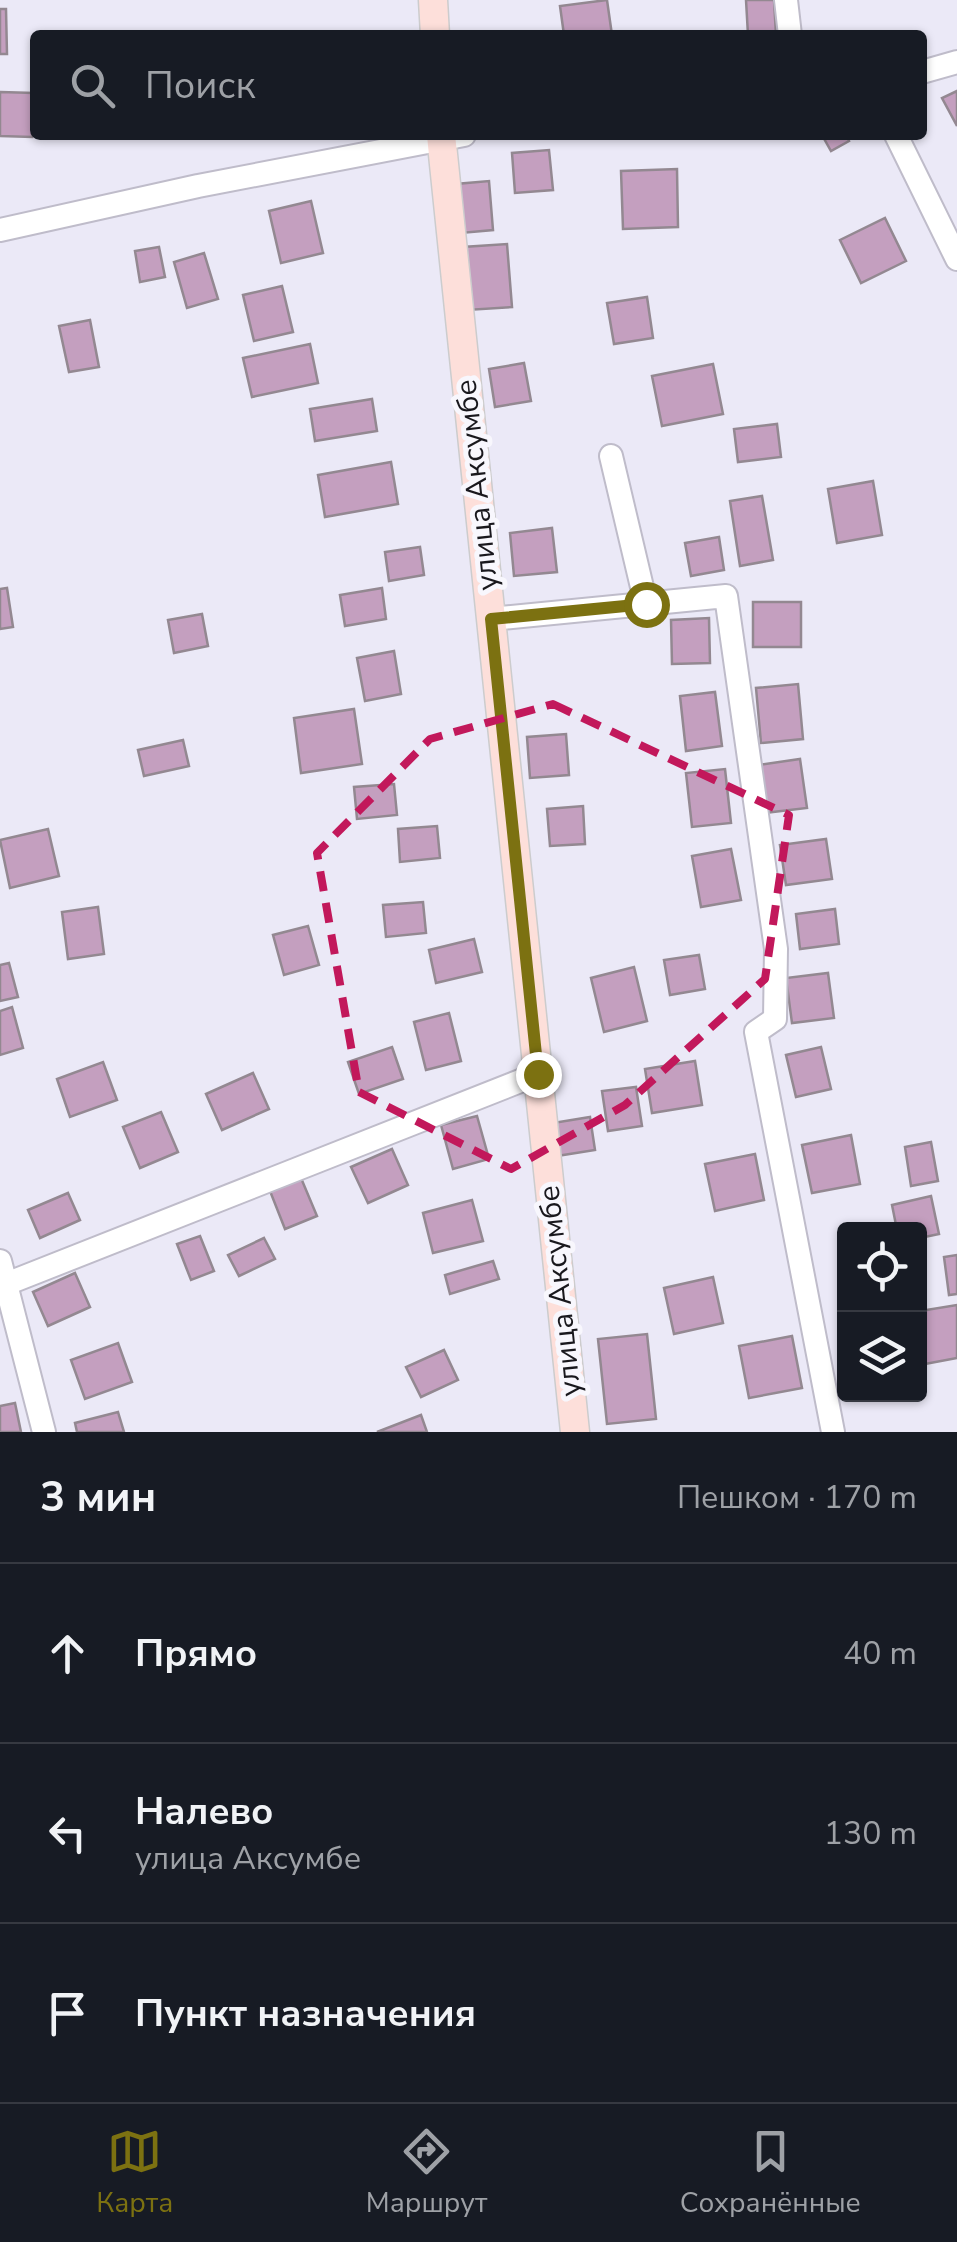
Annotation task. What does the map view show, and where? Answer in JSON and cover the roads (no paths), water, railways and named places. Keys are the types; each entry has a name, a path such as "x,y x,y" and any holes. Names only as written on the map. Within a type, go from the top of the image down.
{"main road":[{"path":"433,0 435,30"},
{"name":"улица Аксумбе","path":"449,140 491,619 574,1432"}],"street":[{"path":"786,0 789,30"},
{"path":"927,71 957,62"},
{"path":"0,230 430,140"},
{"path":"898,140 957,259"},
{"path":"611,456 646,604"},
{"path":"491,619 726,596 776,949 774,1019 756,1032 833,1432"},
{"path":"44,1432 3,1272 538,1074"}]}
